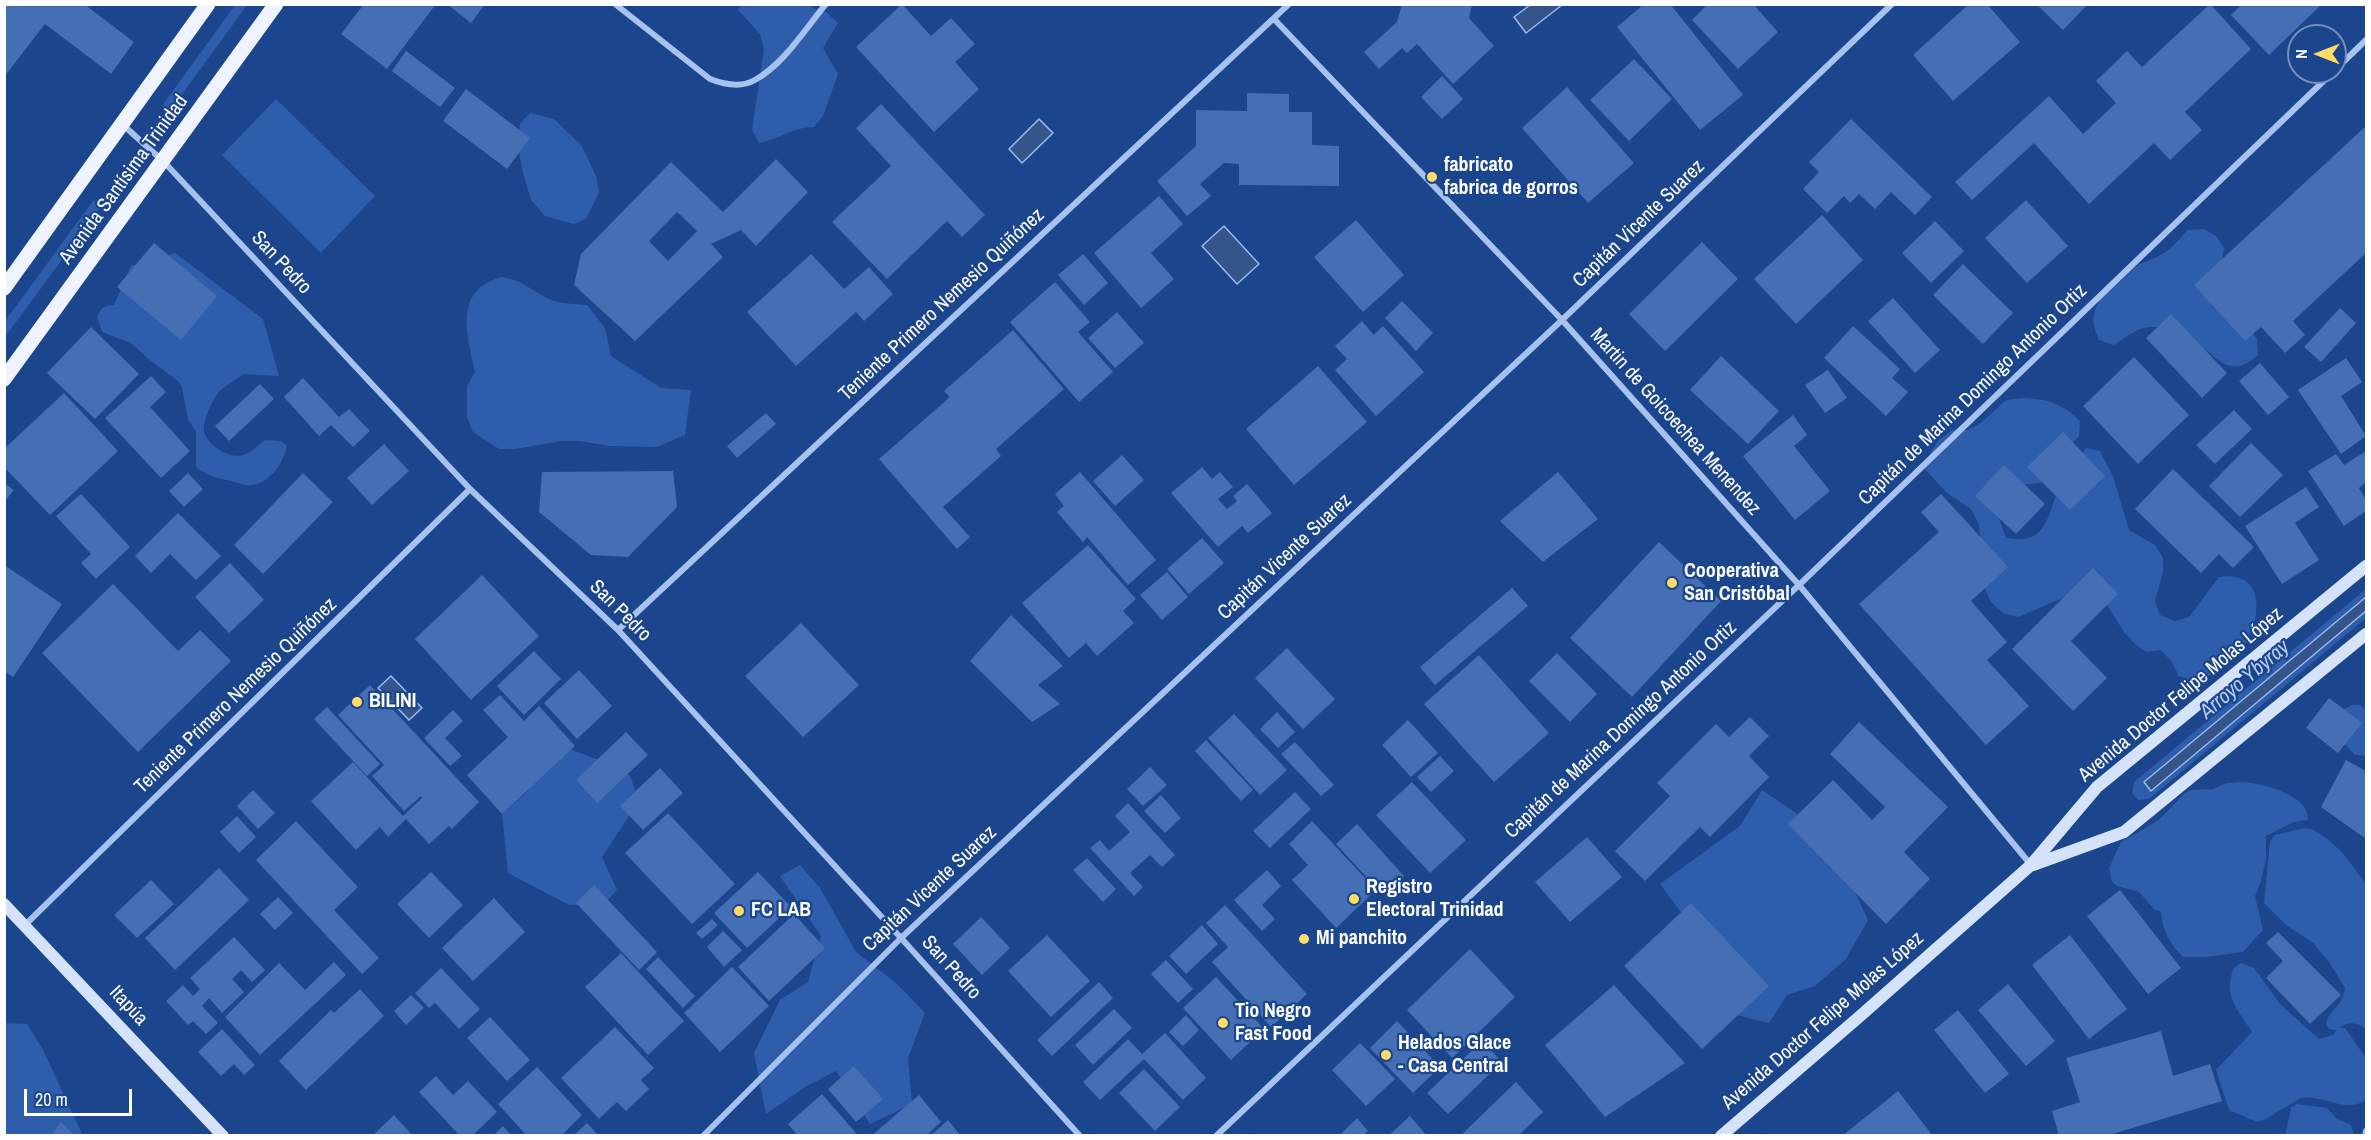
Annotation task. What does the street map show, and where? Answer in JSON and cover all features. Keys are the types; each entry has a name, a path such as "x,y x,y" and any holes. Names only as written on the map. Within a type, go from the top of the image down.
{"main road":[{"name":"Avenida Santísima Trinidad","path":"4,288 208,4"},
{"name":"Avenida Santísima Trinidad","path":"4,379 164,162 276,4"},
{"name":"Avenida Doctor Felipe Molas López","path":"1721,1136 2031,865 2097,787 2367,566"},
{"name":"Avenida Doctor Felipe Molas López","path":"2031,865 2124,832 2367,634"},
{"name":"Itapúa","path":"4,904 223,1136"}],"street":[{"path":"615,4 710,79 726,85 754,81 776,63 826,4"},
{"name":"Teniente Primero Nemesio Quiñónez","path":"618,630 1289,4"},
{"name":"Capitán Vicente Suarez","path":"703,1136 901,938 1562,320 1892,4"},
{"name":"Martin de Goicoechea Menendez","path":"1274,19 1562,320 1798,585 2031,865"},
{"name":"Capitán de Marina Domingo Antonio Ortiz","path":"2347,59 2367,40"},
{"name":"Capitán de Marina Domingo Antonio Ortiz","path":"1216,1136 1798,585 2320,84"},
{"name":"San Pedro","path":"122,124 164,162 470,489 618,630 1080,1136"},
{"name":"Teniente Primero Nemesio Quiñónez","path":"25,925 470,489"},
{"path":"2365,1136 2367,1131"}],"shaded area":[{"path":"235,5 247,5 170,111 165,112 162,106"},
{"path":"741,5 811,5 812,8 826,12 838,23 823,48 838,74 823,116 814,127 799,129 759,143 752,130 764,49 760,34 738,10"},
{"path":"1530,5 1562,5 1526,33 1514,17"},
{"path":"276,99 375,196 321,253 222,155"},
{"path":"530,113 554,119 582,146 596,176 599,192 586,219 574,224 545,216 531,200 518,147 520,124"},
{"path":"1039,119 1053,133 1022,163 1009,149"},
{"path":"98,200 100,208 5,337 5,321 93,201"},
{"path":"1224,226 1259,264 1237,284 1202,246"},
{"path":"2204,229 2216,236 2224,248 2220,277 2222,291 2257,339 2258,355 2248,363 2232,366 2225,364 2185,335 2156,327 2146,327 2136,331 2114,345 2099,340 2093,319 2102,298 2136,266 2158,257 2188,230"},
{"path":"175,253 263,319 279,376 244,374 226,386 219,391 213,401 204,428 211,443 234,456 249,453 265,440 281,441 287,446 282,461 273,474 260,483 243,485 204,473 196,467 196,432 188,419 182,388 178,381 131,343 102,332 97,316 104,307 114,305 131,266"},
{"path":"501,277 523,284 554,301 587,305 605,328 611,356 661,388 691,390 685,435 657,447 610,446 562,441 515,449 499,449 473,432 467,417 467,386 475,372 467,329 467,316 476,292"},
{"path":"2024,398 2048,401 2067,410 2080,421 2079,436 2058,457 2040,483 2010,486 1996,510 2006,538 2018,539 2035,535 2045,524 2056,496 2069,489 2077,461 2086,448 2100,451 2113,476 2129,530 2155,545 2163,558 2163,572 2155,601 2160,615 2175,621 2189,617 2219,577 2236,577 2248,583 2255,593 2255,621 2250,636 2232,662 2199,680 2179,676 2172,662 2161,650 2146,652 2135,644 2124,632 2100,594 2086,588 2018,617 2003,613 1992,603 1985,590 1979,525 1972,510 1946,492 1925,469 1938,441 1952,430 1968,430 1982,422 2006,400"},
{"path":"2366,589 2366,618 2149,799 2138,800 2132,793 2134,782"},
{"path":"2366,597 2366,611 2151,791 2144,782"},
{"path":"391,676 422,708 409,720 378,688"},
{"path":"2353,705 2360,705 2366,710 2366,756 2355,755 2342,741 2342,710"},
{"path":"572,750 610,764 630,776 639,801 602,857 617,890 604,904 569,905 508,873 502,814 527,792 540,762"},
{"path":"2242,782 2272,788 2293,797 2307,811 2308,820 2294,822 2266,836 2266,859 2255,896 2263,930 2243,952 2206,957 2183,957 2167,936 2161,912 2154,909 2139,892 2117,886 2112,882 2109,868 2121,842 2159,820 2185,793 2191,790 2213,789 2227,783"},
{"path":"1762,790 1821,830 1846,873 1868,920 1846,959 1815,986 1787,995 1769,1023 1720,1011 1726,973 1660,884 1740,826"},
{"path":"2304,828 2312,829 2325,837 2342,852 2366,884 2366,1029 2352,1023 2339,1028 2345,1028 2366,1058 2366,1100 2350,1105 2301,1098 2257,1122 2229,1110 2216,1070 2252,1032 2233,1002 2230,987 2234,968 2241,963 2254,968 2280,1004 2319,1039 2333,1035 2337,1030 2329,1029 2326,1023 2344,995 2345,988 2329,962 2313,943 2286,925 2264,903 2270,841 2275,835"},
{"path":"800,865 820,888 856,952 897,984 925,1013 908,1058 912,1104 870,1124 836,1071 805,1087 766,1114 754,1053 780,1000 808,982 821,936 780,876"},
{"path":"5,1023 27,1024 43,1050 83,1136 5,1136"},
{"path":"2297,1104 2327,1108 2337,1119 2351,1125 2354,1135 2285,1135 2291,1108"}],"building":[{"path":"4,4 84,4 134,42 111,74 45,24 4,77"},
{"path":"364,4 436,4 387,69 341,34"},
{"path":"447,4 485,4 471,23"},
{"path":"902,4 931,36 951,18 975,44 955,62 979,89 934,132 856,47"},
{"path":"1402,4 1472,4 1469,18 1494,46 1453,84 1417,44 1407,53 1402,48 1379,69 1364,52 1397,22"},
{"path":"1644,4 1670,4 1743,95 1700,130 1617,27"},
{"path":"1708,4 1753,4 1778,32 1738,69 1692,20"},
{"path":"1969,4 1987,4 2020,42 1953,101 1913,55"},
{"path":"2036,4 2088,4 2063,30"},
{"path":"2210,4 2251,49 2185,112 2202,130 2170,160 2154,143 2089,204 2034,143 1972,200 1955,182 2049,96 2083,134 2116,103 2096,81 2127,51 2142,67"},
{"path":"2242,4 2322,4 2301,24 2287,24 2287,38 2269,55 2231,15"},
{"path":"406,51 455,88 440,107 392,71"},
{"path":"1634,59 1672,99 1629,141 1590,100"},
{"path":"1442,76 1463,99 1442,119 1421,97"},
{"path":"1567,87 1634,163 1588,203 1522,128"},
{"path":"466,89 530,138 507,169 443,121"},
{"path":"1247,93 1289,94 1289,112 1312,112 1312,145 1339,146 1339,186 1239,185 1239,164 1224,163 1200,184 1211,196 1187,216 1157,181 1196,146 1196,110 1247,111"},
{"path":"881,104 985,215 962,237 947,221 887,279 832,222 891,166 856,128"},
{"path":"1851,119 1932,197 1915,215 1891,192 1875,209 1859,194 1850,203 1844,196 1827,213 1803,189 1819,172 1809,162"},
{"path":"2366,126 2366,253 2293,321 2305,335 2285,353 2261,327 2245,341 2194,285"},
{"path":"776,159 808,192 756,246 741,230 711,244 723,257 635,341 574,285 581,254 671,162 723,212","holes":["677,212 697,231 668,261 649,241"]},
{"path":"1159,196 1183,224 1151,253 1174,279 1141,308 1094,253"},
{"path":"2026,200 2068,246 2027,283 1985,238"},
{"path":"1822,215 1863,260 1796,324 1754,279"},
{"path":"1356,220 1404,275 1363,312 1314,257"},
{"path":"1935,221 1964,251 1931,283 1902,253"},
{"path":"1702,242 1738,279 1665,351 1629,314"},
{"path":"154,243 217,296 181,340 117,287"},
{"path":"811,254 844,289 869,267 893,294 864,321 856,312 796,366 747,312"},
{"path":"1083,254 1108,283 1084,305 1058,275"},
{"path":"1963,264 2013,313 1983,344 1933,295"},
{"path":"1055,282 1090,322 1078,332 1113,372 1079,402 1010,322"},
{"path":"1893,298 1940,350 1915,373 1868,321"},
{"path":"1402,301 1433,333 1416,351 1385,318"},
{"path":"2340,308 2356,323 2321,362 2304,347"},
{"path":"1117,312 1144,343 1115,368 1088,338"},
{"path":"2171,314 2227,373 2202,398 2146,338"},
{"path":"1362,321 1374,335 1383,326 1424,372 1376,416 1335,370 1347,359 1335,346"},
{"path":"1853,326 1900,369 1892,378 1908,392 1886,416 1824,358"},
{"path":"91,327 139,374 95,419 47,373"},
{"path":"1013,330 1064,389 996,449 1001,456 943,507 970,537 957,549 879,459 950,397 944,391"},
{"path":"1721,356 1779,411 1748,444 1690,390"},
{"path":"2134,357 2189,415 2138,464 2083,406"},
{"path":"2346,358 2362,382 2341,396 2366,436 2341,454 2298,390"},
{"path":"2260,363 2289,397 2268,415 2239,381"},
{"path":"1318,366 1367,422 1294,485 1246,429"},
{"path":"1828,370 1847,398 1825,413 1805,385"},
{"path":"151,376 166,392 150,407 190,451 161,478 105,418"},
{"path":"303,378 339,417 349,409 370,431 353,447 331,425 319,436 284,397"},
{"path":"260,384 274,399 229,441 215,426"},
{"path":"64,393 118,451 50,515 4,467 4,449"},
{"path":"2234,410 2252,429 2215,464 2196,445"},
{"path":"766,413 776,424 737,458 727,446"},
{"path":"1793,415 1807,435 1794,446 1830,491 1795,520 1743,456"},
{"path":"2063,432 2105,476 2070,510 2027,467"},
{"path":"2251,443 2283,475 2240,517 2209,486"},
{"path":"384,444 409,471 372,505 347,478"},
{"path":"2366,451 2366,482 2359,488 2366,500 2366,511 2344,526 2308,471 2336,454 2344,465"},
{"path":"1122,455 1144,480 1115,506 1093,481"},
{"path":"2004,465 2045,504 2016,534 1975,496"},
{"path":"1202,467 1212,479 1220,472 1233,487 1218,499 1227,509 1237,501 1233,496 1247,484 1272,513 1248,533 1242,526 1218,547 1171,493"},
{"path":"2173,469 2254,547 2233,568 2219,554 2201,573 2135,509"},
{"path":"673,471 677,507 628,557 591,555 539,512 542,472"},
{"path":"1080,472 1156,560 1128,585 1087,537 1083,542 1057,512 1064,506 1055,494"},
{"path":"1558,472 1598,519 1543,562 1500,521"},
{"path":"188,473 203,489 184,507 169,491"},
{"path":"303,473 333,502 263,574 234,545"},
{"path":"4,483 14,490 4,502"},
{"path":"2306,487 2319,507 2295,523 2319,560 2282,584 2245,526"},
{"path":"81,494 130,547 96,579 81,563 91,554 56,516"},
{"path":"1941,494 2008,567 1971,601 2007,642 1987,660 2029,706 1986,745 1859,604 1939,532 1921,512"},
{"path":"178,513 221,556 196,580 170,554 151,573 135,556"},
{"path":"1202,538 1224,563 1189,594 1167,569"},
{"path":"1659,542 1721,601 1632,697 1570,638"},
{"path":"1088,545 1136,599 1123,611 1134,623 1097,656 1086,643 1069,658 1022,603"},
{"path":"230,563 264,600 229,633 195,597"},
{"path":"4,565 62,604 13,677 4,671"},
{"path":"2093,568 2118,594 2071,641 2107,678 2073,711 2012,649"},
{"path":"1167,572 1188,597 1162,620 1140,595"},
{"path":"482,575 539,636 471,700 415,639"},
{"path":"113,584 178,651 200,630 231,661 138,752 42,653"},
{"path":"1512,588 1528,606 1435,685 1420,667"},
{"path":"1011,615 1063,666 1038,685 1060,704 1032,722 970,661"},
{"path":"801,623 859,685 803,737 745,676"},
{"path":"1287,648 1335,699 1303,729 1255,678"},
{"path":"534,651 561,679 524,715 497,686"},
{"path":"1557,653 1597,694 1570,722 1529,681"},
{"path":"1479,655 1549,733 1494,782 1424,704"},
{"path":"579,670 612,706 577,739 544,703"},
{"path":"370,685 479,802 452,829 449,826 429,844 406,819 388,837 380,827 356,850 311,801 353,762 403,816 422,798 421,796 404,811 372,776 384,765 338,715"},
{"path":"500,695 524,721 539,706 575,746 502,814 467,775 508,737 483,710"},
{"path":"2329,698 2362,723 2338,753 2306,728"},
{"path":"327,707 380,764 367,776 314,719"},
{"path":"453,710 463,721 445,738 462,756 450,766 424,738"},
{"path":"1277,712 1295,732 1278,748 1260,729"},
{"path":"1234,714 1287,770 1260,795 1208,738"},
{"path":"1750,717 1769,736 1749,756 1769,777 1710,837 1700,827 1645,881 1615,851 1670,796 1657,783 1716,724 1729,737"},
{"path":"1408,720 1438,753 1411,777 1382,745"},
{"path":"1859,722 1948,807 1904,852 1930,879 1886,924 1788,824 1833,780 1872,820 1885,807 1830,754"},
{"path":"626,732 648,755 597,803 576,780"},
{"path":"1206,740 1253,790 1241,801 1195,751"},
{"path":"1295,742 1334,785 1321,796 1281,754"},
{"path":"1440,756 1454,771 1431,792 1417,777"},
{"path":"2346,760 2366,771 2366,839 2321,807"},
{"path":"1150,767 1167,785 1143,806 1127,789"},
{"path":"660,768 683,793 643,830 620,806"},
{"path":"1412,782 1466,840 1430,873 1376,815"},
{"path":"253,790 275,813 258,829 237,806"},
{"path":"1295,792 1311,809 1270,848 1253,831"},
{"path":"1161,795 1181,818 1165,833 1144,811"},
{"path":"1128,803 1175,855 1162,867 1150,855 1130,873 1143,887 1134,896 1090,848 1100,840 1109,851 1130,832 1115,816"},
{"path":"668,813 735,884 692,924 625,853"},
{"path":"237,816 256,837 239,853 220,832"},
{"path":"296,821 358,887 334,910 379,958 362,974 256,860"},
{"path":"1312,821 1376,890 1336,928 1292,880 1308,865 1289,844"},
{"path":"1357,824 1404,876 1383,895 1336,844"},
{"path":"1587,837 1622,877 1570,922 1535,882"},
{"path":"1087,858 1116,889 1103,902 1073,870"},
{"path":"219,868 249,900 175,970 145,938"},
{"path":"1267,870 1281,886 1262,905 1275,919 1262,931 1234,900"},
{"path":"431,872 463,905 429,938 397,904"},
{"path":"758,872 791,907 747,948 714,913"},
{"path":"151,880 174,904 137,938 114,915"},
{"path":"594,885 657,952 639,970 576,903"},
{"path":"2120,890 2181,968 2148,994 2087,916"},
{"path":"278,897 293,913 275,930 260,914"},
{"path":"494,898 525,932 473,981 442,948"},
{"path":"1691,903 1769,986 1702,1049 1624,966"},
{"path":"1225,905 1307,994 1271,1027 1212,962 1228,947 1206,923"},
{"path":"794,914 825,948 769,1001 738,967"},
{"path":"981,917 1010,948 982,975 953,944"},
{"path":"712,919 718,925 702,939 696,933"},
{"path":"1202,925 1218,944 1186,974 1169,956"},
{"path":"723,931 742,950 724,967 707,947"},
{"path":"2278,932 2341,995 2310,1024 2266,978 2283,961 2266,943"},
{"path":"1047,935 1090,981 1051,1017 1008,971"},
{"path":"2070,935 2127,1009 2089,1039 2032,965"},
{"path":"234,937 265,970 252,982 241,970 232,979 244,992 222,1013 209,998 202,1006 218,1023 206,1034 193,1021 188,1025 166,1001 183,985 193,996 200,989 190,978"},
{"path":"1470,949 1515,997 1452,1058 1407,1010"},
{"path":"621,953 684,1021 648,1055 585,987"},
{"path":"658,957 695,996 683,1008 646,969"},
{"path":"1166,960 1193,989 1178,1003 1151,974"},
{"path":"334,962 346,975 260,1055 225,1017 279,963 305,990"},
{"path":"732,967 769,1006 720,1052 684,1013"},
{"path":"441,968 480,1009 459,1029 435,1003 429,1008 415,993"},
{"path":"1216,977 1264,1029 1231,1060 1183,1008"},
{"path":"1099,982 1113,998 1052,1056 1037,1040"},
{"path":"2008,984 2055,1041 2026,1066 1978,1010"},
{"path":"1614,985 1685,1063 1605,1117 1545,1045"},
{"path":"360,989 384,1016 306,1090 279,1061 331,1010 334,1013"},
{"path":"411,995 424,1008 406,1025 394,1011"},
{"path":"1114,1009 1132,1028 1093,1065 1075,1045"},
{"path":"1958,1010 2009,1074 1985,1093 1934,1030"},
{"path":"1186,1015 1199,1030 1183,1046 1169,1032"},
{"path":"490,1017 530,1060 507,1081 467,1038"},
{"path":"1397,1021 1440,1067 1413,1093 1370,1048"},
{"path":"615,1027 654,1068 641,1080 649,1089 626,1111 617,1102 599,1119 561,1078"},
{"path":"222,1029 255,1065 244,1075 234,1064 221,1076 198,1052"},
{"path":"2161,1031 2173,1076 2210,1064 2222,1101 2106,1136 2059,1136 2052,1111 2080,1102 2066,1058"},
{"path":"1165,1033 1206,1078 1183,1100 1144,1059 1100,1100 1083,1082 1128,1039 1142,1054"},
{"path":"1482,1041 1502,1062 1448,1114 1427,1093"},
{"path":"1360,1043 1395,1079 1366,1106 1332,1070"},
{"path":"854,1066 883,1099 856,1122 828,1089"},
{"path":"537,1067 582,1115 561,1136 527,1136 498,1104"},
{"path":"1144,1069 1180,1107 1155,1131 1119,1093"},
{"path":"436,1076 453,1095 468,1081 497,1112 472,1136 460,1136 419,1092"},
{"path":"1516,1082 1543,1112 1518,1136 1460,1136"},
{"path":"1898,1091 1933,1136 1842,1136"},
{"path":"822,1094 856,1133 852,1136 798,1136 788,1124"},
{"path":"919,1095 941,1122 926,1136 871,1136"},
{"path":"394,1115 413,1136 372,1136"},
{"path":"1410,1116 1427,1136 1388,1136"},
{"path":"1357,1118 1368,1131 1363,1136 1339,1136"},
{"path":"948,1120 961,1136 930,1136"},
{"path":"61,1122 75,1136 51,1136"},
{"path":"587,1123 599,1136 573,1136"},
{"path":"503,1126 512,1136 493,1136"}],"place":[{"name":"fabricato fabrica de gorros","path":"1432,177"},
{"name":"Cooperativa San Cristóbal","path":"1672,583"},
{"name":"BILINI","path":"357,702"},
{"name":"Registro Electoral Trinidad","path":"1354,899"},
{"name":"FC LAB","path":"739,911"},
{"name":"Mi panchito","path":"1304,939"},
{"name":"Tio Negro Fast Food","path":"1223,1023"},
{"name":"Helados Glace - Casa Central","path":"1386,1055"}],"water label":[{"name":"Arroyo Ybyray","path":"2245,680"}]}
